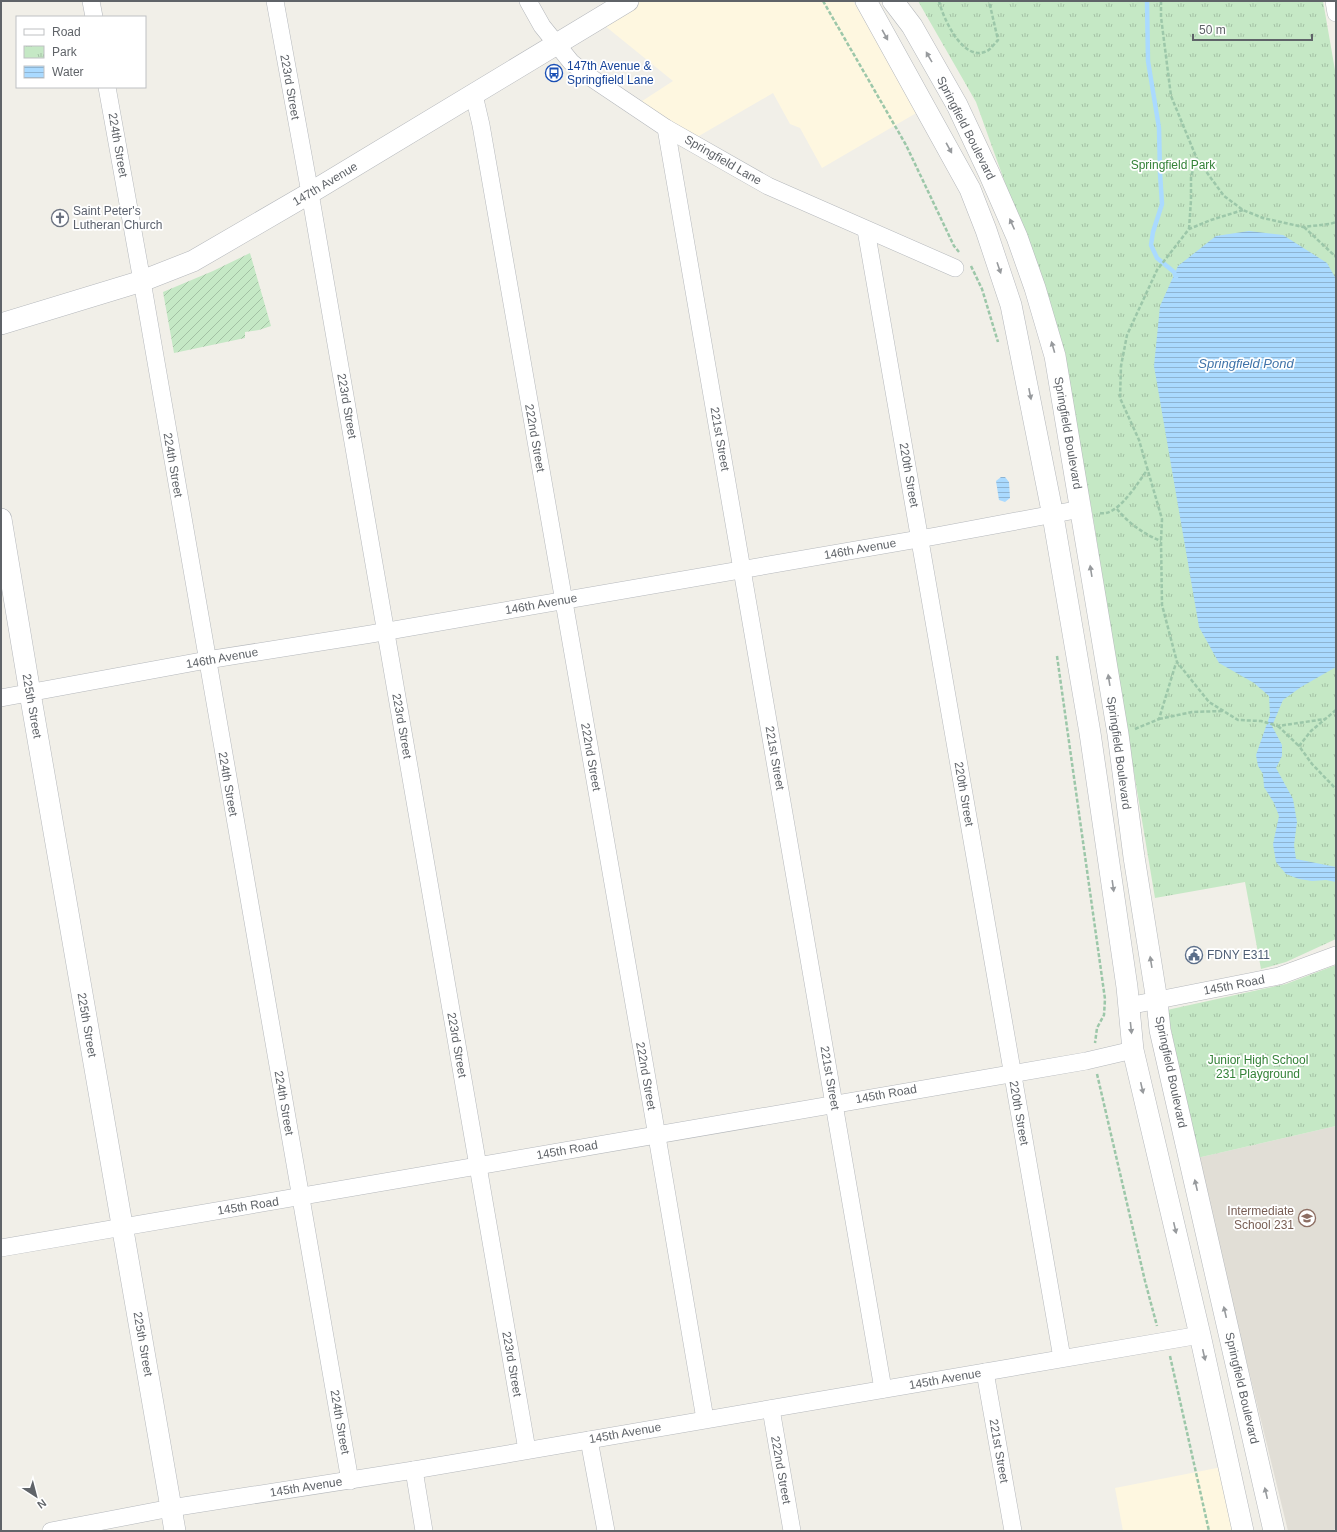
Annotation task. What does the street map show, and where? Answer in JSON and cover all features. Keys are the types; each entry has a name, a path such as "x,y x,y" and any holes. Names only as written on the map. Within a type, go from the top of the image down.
{"street":[{"path":"91,1 94,16"},
{"name":"223rd Street","path":"275,1 310,193 527,1450"},
{"name":"Springfield Lane","path":"528,1 542,26 571,62 666,128 768,186 955,268"},
{"name":"147th Avenue","path":"1,324 142,281 193,261 474,95 628,1"},
{"name":"Springfield Boulevard","path":"866,1 970,188 986,230 1011,305 1053,516 1090,733 1126,979 1133,1050 1200,1334 1243,1531"},
{"name":"Springfield Boulevard","path":"893,1 912,26 957,106 989,173 1017,236 1035,288 1055,356 1089,511 1116,726 1160,1030 1274,1531"},
{"path":"1334,1 1336,13"},
{"name":"224th Street","path":"107,88 350,1481"},
{"name":"222nd Street","path":"474,95 481,125 564,600 704,1419"},
{"name":"221st Street","path":"666,128 883,1389"},
{"name":"220th Street","path":"866,230 1062,1358"},
{"name":"146th Avenue","path":"1,698 207,660 386,631 742,569 1089,511"},
{"name":"225th Street","path":"1,519 175,1531"},
{"name":"145th Road","path":"1128,1006 1279,976 1336,955"},
{"name":"145th Road","path":"1,1248 1086,1060 1133,1050"},
{"name":"145th Avenue","path":"51,1531 171,1508 350,1481 1200,1334"},
{"name":"221st Street","path":"985,1372 1013,1531"},
{"name":"222nd Street","path":"770,1408 792,1531"},
{"path":"589,1440 606,1531"},
{"path":"414,1470 424,1531"}],"path":[{"path":"938,1 942,14 960,44 973,51 981,53 988,51 998,40 989,1"},
{"path":"1161,1 1161,17 1171,96 1197,159 1224,196 1243,210 1263,218 1303,227 1336,222"},
{"path":"1189,230 1191,176 1197,159"},
{"path":"1243,210 1211,220 1189,230 1167,255 1157,270 1127,335 1121,366 1120,398 1139,440 1162,519 1162,605 1177,662 1209,702 1238,720 1261,721 1278,726 1324,719"},
{"path":"1303,227 1336,257"},
{"path":"1089,511 1105,514 1117,509 1148,468"},
{"path":"1117,509 1122,516 1153,538 1161,541"},
{"path":"1056,654 1106,998 1104,1015 1096,1031 1095,1047"},
{"path":"1159,719 1177,662"},
{"path":"1299,746 1324,719 1336,710"},
{"path":"1131,730 1159,719 1192,712 1224,711"},
{"path":"1278,726 1299,746 1312,764 1336,789"},
{"path":"1095,1068 1145,1281 1159,1332"},
{"path":"1170,1353 1209,1531"}],"shaded area":[{"path":"620,1 853,1 918,112 822,168 800,128 790,124 773,93 692,140 636,105 673,81 594,17"},
{"path":"1336,1126 1336,1529 1331,1531 1288,1531 1197,1158"},
{"path":"1227,1466 1236,1531 1123,1531 1115,1488"}],"green space":[{"name":"Springfield Park","path":"918,1 1323,1 1336,76 1336,939 1286,962 1261,969 1245,882 1155,898 1093,517 1064,364 1051,311 976,102"},
{"path":"250,253 271,326 245,332 245,338 174,353 163,292 213,271"},
{"name":"Junior High School 231 Playground","path":"1336,965 1336,1126 1197,1158 1167,1010 1286,984"}],"water":[{"name":"Springfield Pond","path":"1249,231 1283,235 1327,263 1336,279 1336,667 1301,687 1283,700 1272,726 1282,745 1282,756 1276,768 1293,799 1297,822 1294,845 1296,859 1336,867 1336,882 1299,879 1286,874 1276,862 1273,844 1279,816 1274,803 1264,787 1263,774 1258,766 1256,755 1270,715 1269,696 1254,683 1219,663 1199,627 1154,366 1160,306 1178,266 1216,236"},
{"path":"1001,477 1005,477 1009,482 1010,498 1005,502 999,500 996,481"}],"waterway":[{"path":"1147,1 1148,61 1159,128 1162,204 1153,232 1151,245 1157,258 1174,272 1176,278"}],"place":[{"name":"147th Avenue & Springfield Lane","path":"554,73"},
{"name":"Saint Peter's Lutheran Church","path":"60,218"},
{"name":"FDNY E311","path":"1194,955"},
{"name":"Intermediate School 231","path":"1307,1218"}]}
